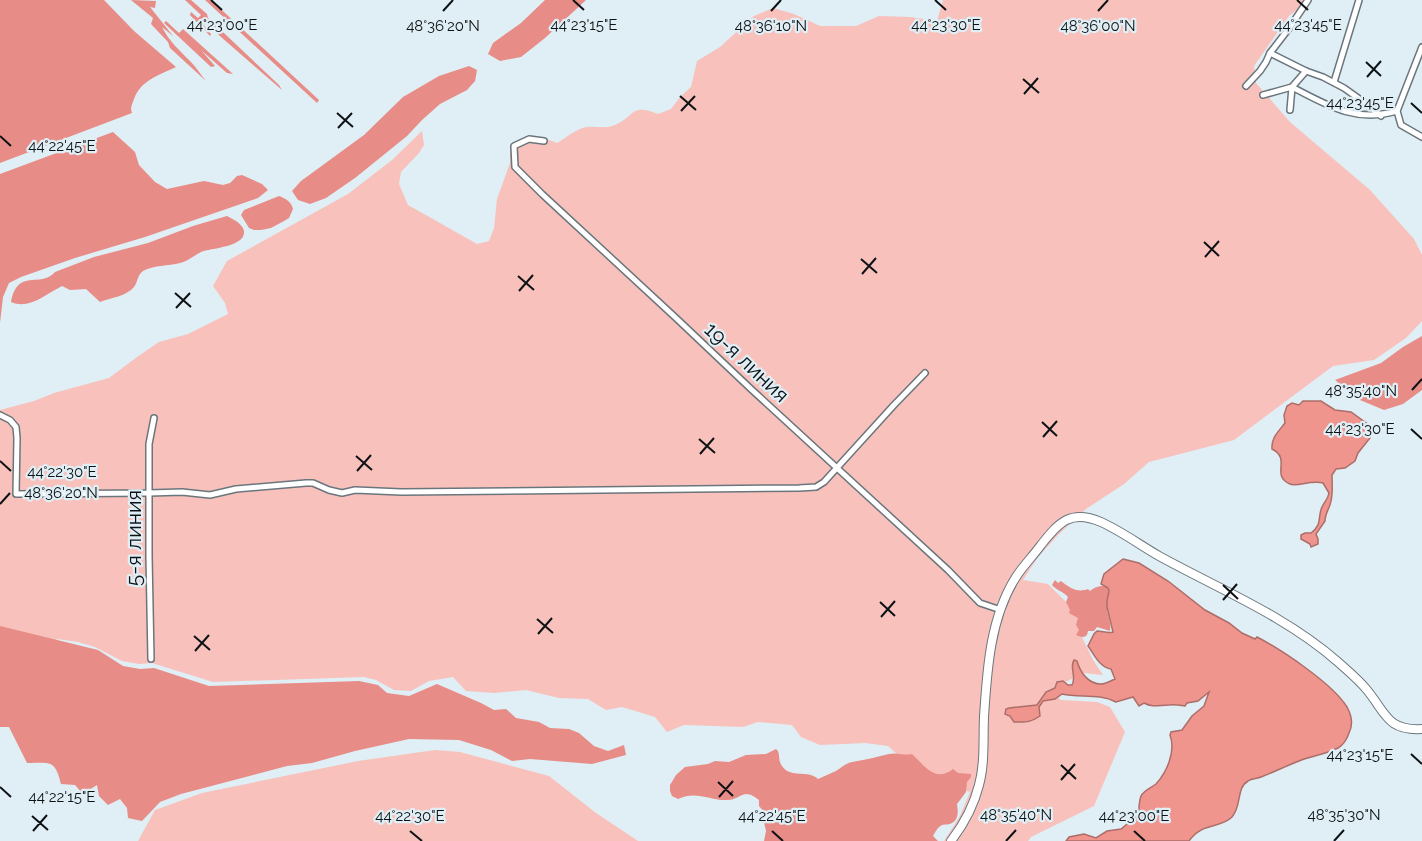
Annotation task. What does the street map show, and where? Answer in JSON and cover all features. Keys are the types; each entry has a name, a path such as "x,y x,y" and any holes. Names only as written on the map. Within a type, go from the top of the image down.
{"street":[{"path":"1246,86 1260,71 1308,0"},
{"path":"1334,82 1359,0"},
{"path":"1422,47 1397,111 1401,125 1422,137"},
{"path":"1270,53 1334,82 1381,116"},
{"path":"1263,95 1292,87 1306,71"},
{"path":"1292,87 1333,108 1358,115 1381,116 1397,111"},
{"path":"1290,110 1292,87"},
{"name":"19-я линия","path":"544,141 530,139 514,146 515,167 948,570 980,603 1000,609"},
{"path":"0,415 10,420 16,427 16,494 182,492 210,495 236,489 306,483 313,483 342,493 355,490 412,492 799,488 816,487 824,482 925,373"},
{"name":"5-я линия","path":"151,659 149,444 154,418"},
{"path":"951,841 975,801 980,783 989,657 1000,609 1016,576 1047,537 1057,527 1076,516 1089,517 1106,524 1160,556 1281,621 1324,650 1360,682 1386,717 1395,725 1403,729 1422,729"}],"shaded area":[{"path":"0,0 104,0 134,31 176,67 151,79 141,87 132,104 132,113 0,163"},
{"path":"131,0 156,1 155,8 150,7 173,36 162,27 165,32 206,81 170,48 168,42 151,24 153,18"},
{"path":"185,0 191,0 207,14 208,18 282,90 205,23 203,24 211,34 210,36 190,15 191,12 198,18 201,15"},
{"path":"205,0 211,0 319,100 317,103"},
{"path":"545,0 586,0 521,57 500,61 488,54 493,43 521,23"},
{"path":"943,0 1305,0 1302,6 1289,16 1254,66 1256,83 1290,122 1370,190 1414,239 1422,255 1422,321 1406,338 1374,360 1333,366 1234,440 1149,462 1124,484 1086,509 1059,534 1038,557 1023,580 1048,584 1081,614 1082,637 1103,675 1084,673 1063,683 1051,692 1061,700 1097,702 1110,707 1125,732 1094,806 1031,837 1028,841 944,841 960,816 970,792 935,777 900,757 888,746 865,743 820,745 801,737 792,725 758,722 743,727 684,725 667,732 655,717 622,707 606,710 588,699 559,698 526,690 494,693 466,691 453,677 429,681 411,691 394,690 376,680 364,677 213,682 152,663 139,664 122,661 95,647 57,639 45,651 0,652 0,410 109,378 159,342 188,334 228,314 225,303 213,286 227,261 348,194 392,160 422,131 424,145 401,172 399,184 408,205 477,244 489,241 494,228 497,199 510,163 510,145 533,137 557,143 583,128 615,125 638,110 658,114 671,109 691,87 697,61 720,47 754,16 773,8 794,14 820,26 856,26 879,16 937,21"},
{"path":"166,21 179,33 183,29 233,74 227,73 201,50 215,66 211,67 164,23"},
{"path":"469,66 477,70 475,81 467,90 440,104 407,136 355,178 326,198 310,204 298,200 292,191 301,181 364,135 403,97 439,76"},
{"path":"113,132 135,152 139,165 155,182 167,189 204,181 223,185 242,175 262,184 268,190 258,198 21,277 9,283 3,297 0,323 0,174"},
{"path":"279,196 292,206 289,218 271,228 254,230 249,228 241,215 244,210"},
{"path":"227,216 242,226 244,231 240,240 234,244 201,252 183,262 143,271 134,287 123,295 100,302 86,289 70,290 62,286 31,303 11,302 14,291 24,282 43,279 94,257 148,243"},
{"path":"1422,336 1422,390 1403,404 1384,410 1360,400 1335,380 1381,363"},
{"path":"1303,401 1321,401 1335,410 1351,412 1369,425 1371,430 1370,438 1358,453 1355,461 1345,468 1336,469 1332,475 1330,504 1325,521 1316,534 1318,544 1311,547 1301,539 1301,535 1311,533 1317,527 1322,507 1329,493 1323,483 1293,485 1284,480 1280,457 1272,449 1274,438 1285,423 1284,415 1287,406 1292,403 1299,405"},
{"path":"1123,559 1139,563 1168,581 1205,610 1242,633 1255,639 1257,637 1293,659 1331,688 1347,707 1351,717 1350,730 1340,747 1251,779 1242,788 1232,817 1227,821 1205,828 1189,841 1066,841 1069,837 1084,834 1096,838 1107,831 1121,829 1138,815 1141,796 1156,784 1167,767 1172,748 1171,732 1182,730 1192,716 1204,706 1209,692 1198,701 1187,703 1185,706 1153,706 1144,703 1139,706 1133,697 1116,702 1110,699 1062,694 1055,699 1043,701 1039,707 1040,716 1030,721 1014,722 1010,716 1005,714 1006,709 1009,708 1037,705 1046,692 1055,688 1057,682 1063,681 1072,685 1074,660 1077,661 1085,677 1092,682 1103,684 1115,679 1111,669 1100,663 1088,646 1097,631 1113,632 1107,607 1109,591 1101,584 1104,574"},
{"path":"1055,580 1077,590 1088,589 1090,591 1101,586 1108,588 1107,607 1110,631 1097,627 1094,631 1088,631 1085,637 1076,635 1079,630 1076,625 1078,618 1069,613 1066,602 1068,597 1052,585"},
{"path":"0,626 98,650 123,666 140,669 154,668 209,686 359,681 378,685 387,693 409,696 437,684 494,710 506,709 516,718 539,722 550,728 569,729 579,733 594,746 608,751 624,745 626,755 592,764 530,759 512,761 491,750 459,740 409,739 312,763 287,766 181,794 160,802 142,821 128,818 127,808 120,799 108,805 99,796 97,785 83,794 75,785 61,784 54,766 46,763 27,763 9,727 0,727"},
{"path":"776,749 781,764 786,770 814,776 818,779 846,764 895,753 912,754 936,774 947,773 953,769 958,773 971,774 971,777 967,782 966,792 957,804 956,819 951,824 942,825 933,836 938,841 764,841 766,831 763,818 766,814 759,806 759,800 753,796 746,794 722,800 691,795 678,799 672,796 670,785 685,767 715,761 729,762 746,755 766,754"},
{"path":"435,750 460,752 549,776 596,813 638,841 138,841 155,810 202,793 358,761"}]}
